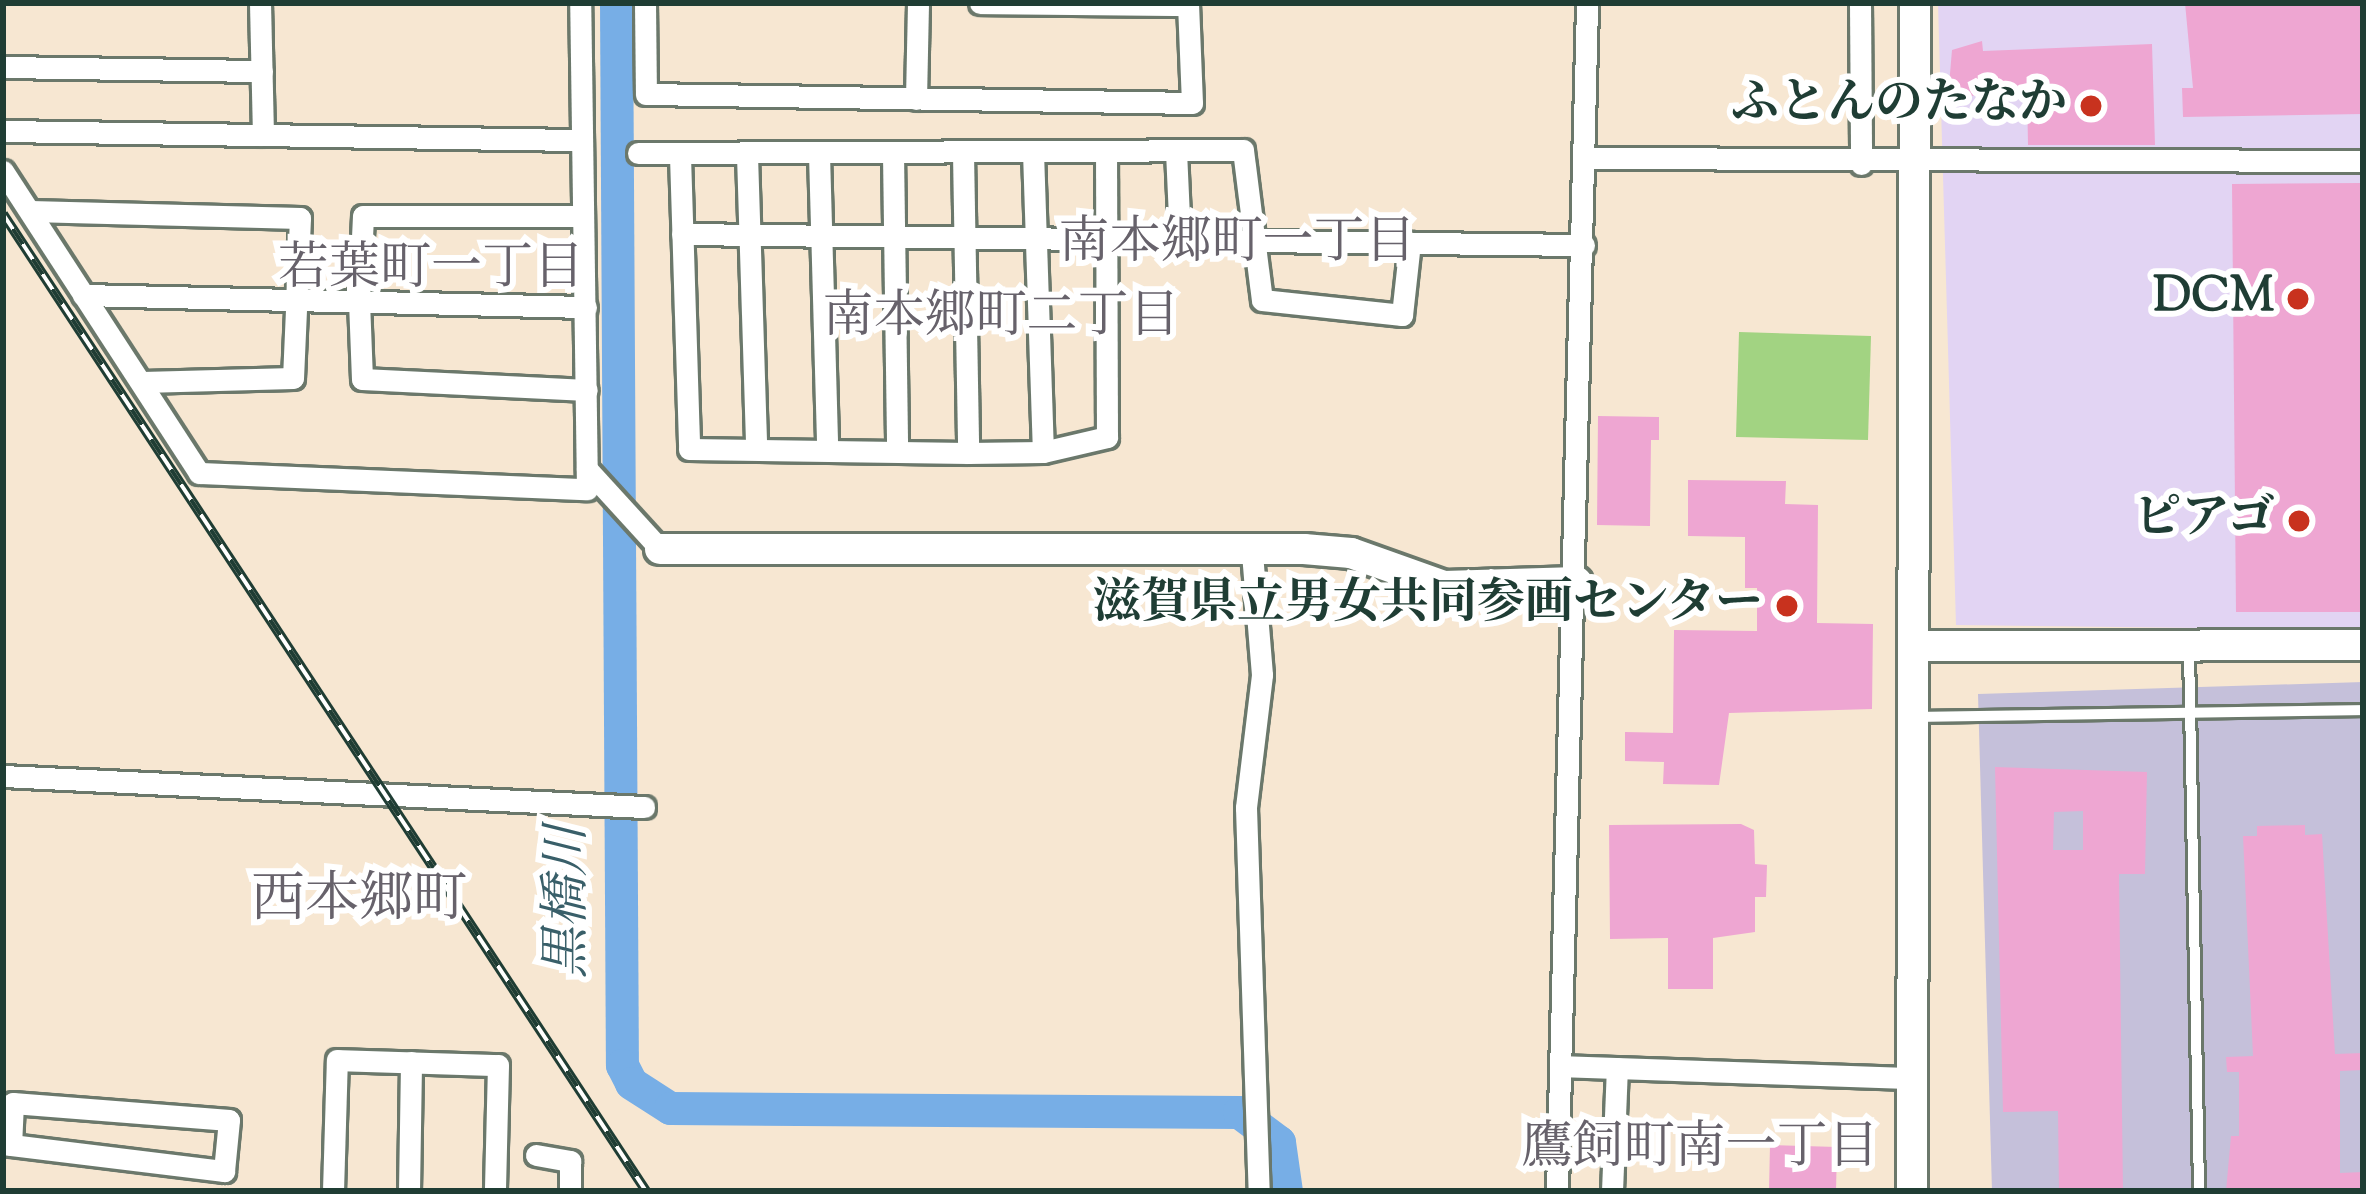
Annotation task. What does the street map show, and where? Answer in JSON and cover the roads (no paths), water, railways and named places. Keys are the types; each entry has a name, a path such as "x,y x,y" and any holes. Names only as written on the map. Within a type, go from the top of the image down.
{"street":[{"path":"260,3 263,135"},
{"path":"3,171 199,473 587,489 580,3"},
{"path":"645,3 646,94 1192,103 1188,4 980,3"},
{"path":"916,99 918,3"},
{"path":"1557,1191 1577,582 1587,3"},
{"path":"1860,3 1861,164"},
{"path":"1912,1191 1910,717 1917,646 1920,165 1915,3"},
{"path":"3,67 262,71"},
{"path":"3,130 579,140"},
{"path":"638,153 1243,150 1260,241 1262,300 1402,315 1410,242"},
{"path":"680,156 689,449 897,448 968,453 1043,452 1107,437 1106,151"},
{"path":"1176,151 1180,240"},
{"path":"1034,152 1043,452"},
{"path":"893,153 897,448"},
{"path":"963,153 968,453"},
{"path":"818,154 827,448"},
{"path":"747,155 756,449"},
{"path":"1584,158 1920,165 2363,161"},
{"path":"30,211 299,218 292,378 142,382"},
{"path":"582,216 363,216 359,302 362,379 587,390"},
{"path":"682,233 1584,244"},
{"path":"83,295 586,307"},
{"path":"587,469 660,549 864,544 1352,553 1444,586 1577,582"},
{"path":"1252,553 1262,675 1246,808 1258,1191"},
{"path":"1917,646 2363,645"},
{"path":"3,776 644,807"},
{"path":"333,1191 337,1060 498,1065 495,1191"},
{"path":"409,1191 411,1062"},
{"path":"1561,1066 1912,1078"},
{"path":"1612,1191 1617,1068"},
{"path":"13,1103 229,1120 224,1171 7,1144 13,1103"},
{"path":"536,1155 570,1161 570,1191"}],"lane":[{"path":"2189,646 2199,1191"},
{"path":"1910,717 2363,710"}],"waterway":[{"name":"黒橋川","path":"616,3 622,1065 631,1083 670,1108 1239,1112 1279,1142 1286,1191"}],"railway":[{"path":"3,214 646,1191"}],"place":[{"name":"ふとんのたなか","path":"2091,106"},
{"name":"DCM","path":"2298,299"},
{"name":"ピアゴ","path":"2299,521"},
{"name":"滋賀県立男女共同参画センター","path":"1787,606"}],"district":[{"name":"南本郷町一丁目","path":"1237,245"},
{"name":"若葉町一丁目","path":"431,271"},
{"name":"南本郷町二丁目","path":"1001,319"},
{"name":"西本郷町","path":"359,902"},
{"name":"鷹飼町南一丁目","path":"1700,1150"}]}
